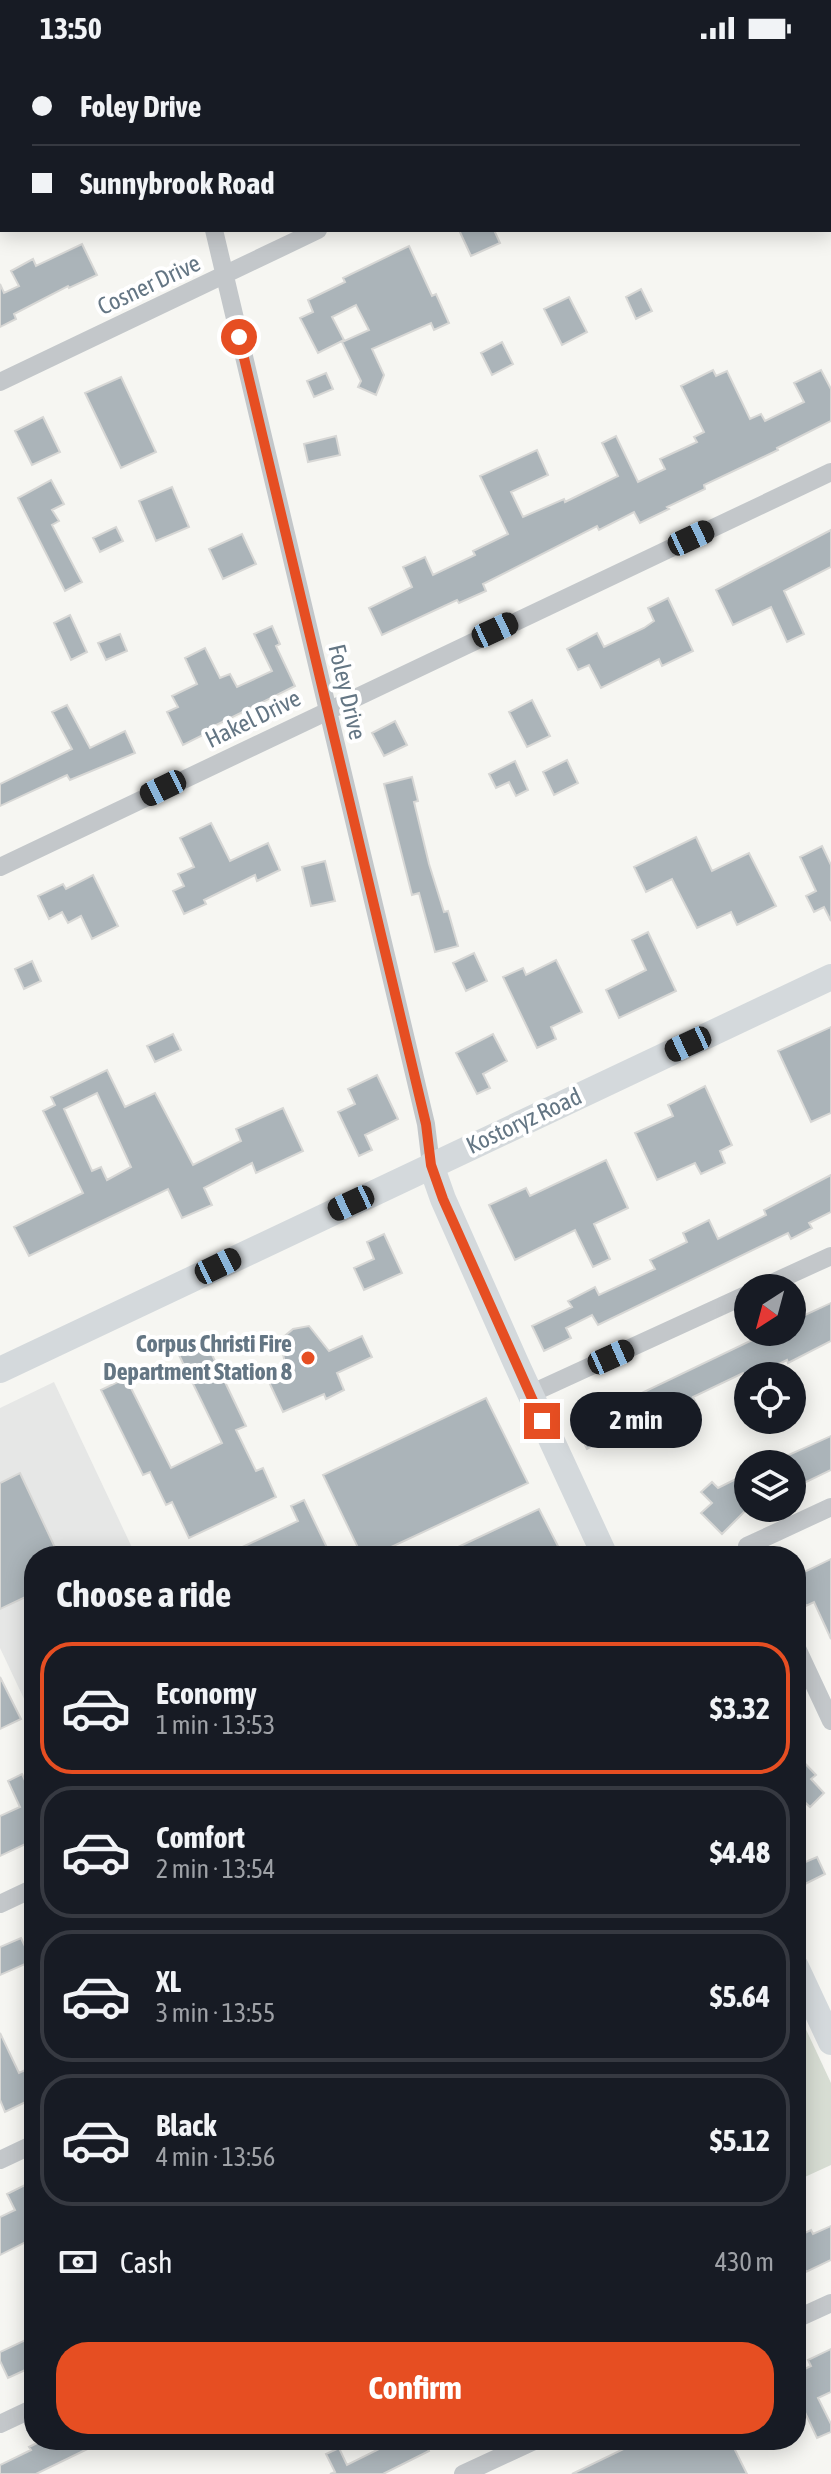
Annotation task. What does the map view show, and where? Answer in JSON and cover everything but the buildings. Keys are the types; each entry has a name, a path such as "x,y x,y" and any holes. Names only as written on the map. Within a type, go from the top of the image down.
{"main road":[{"name":"Kostoryz Road","path":"0,1370 831,977"},
{"path":"431,1165 443,1199 600,1546"},
{"path":"806,1987 828,2030"}],"street":[{"name":"Foley Drive","path":"214,232 426,1124 431,1165"},
{"name":"Cosner Drive","path":"0,382 314,232"},
{"name":"Hakel Drive","path":"0,867 831,472"},
{"path":"792,1274 831,1256"},
{"path":"530,1394 734,1300"},
{"path":"747,1546 831,1507"},
{"path":"806,1667 831,1721"},
{"path":"0,1904 24,1893"},
{"path":"0,2160 24,2149"},
{"path":"806,2314 831,2303"},
{"path":"0,2424 24,2413"},
{"path":"463,2474 515,2450"}],"shaded area":[{"path":"54,1382 131,1546 24,1546 24,1699 0,1648 0,1408"},
{"path":"806,2029 831,2083 831,2165 806,2176"}],"place":[{"name":"Corpus Christi Fire Department Station 8","path":"308,1358"}],"route":[{"path":"239,337 426,1124 431,1165 443,1199 542,1421"}]}
